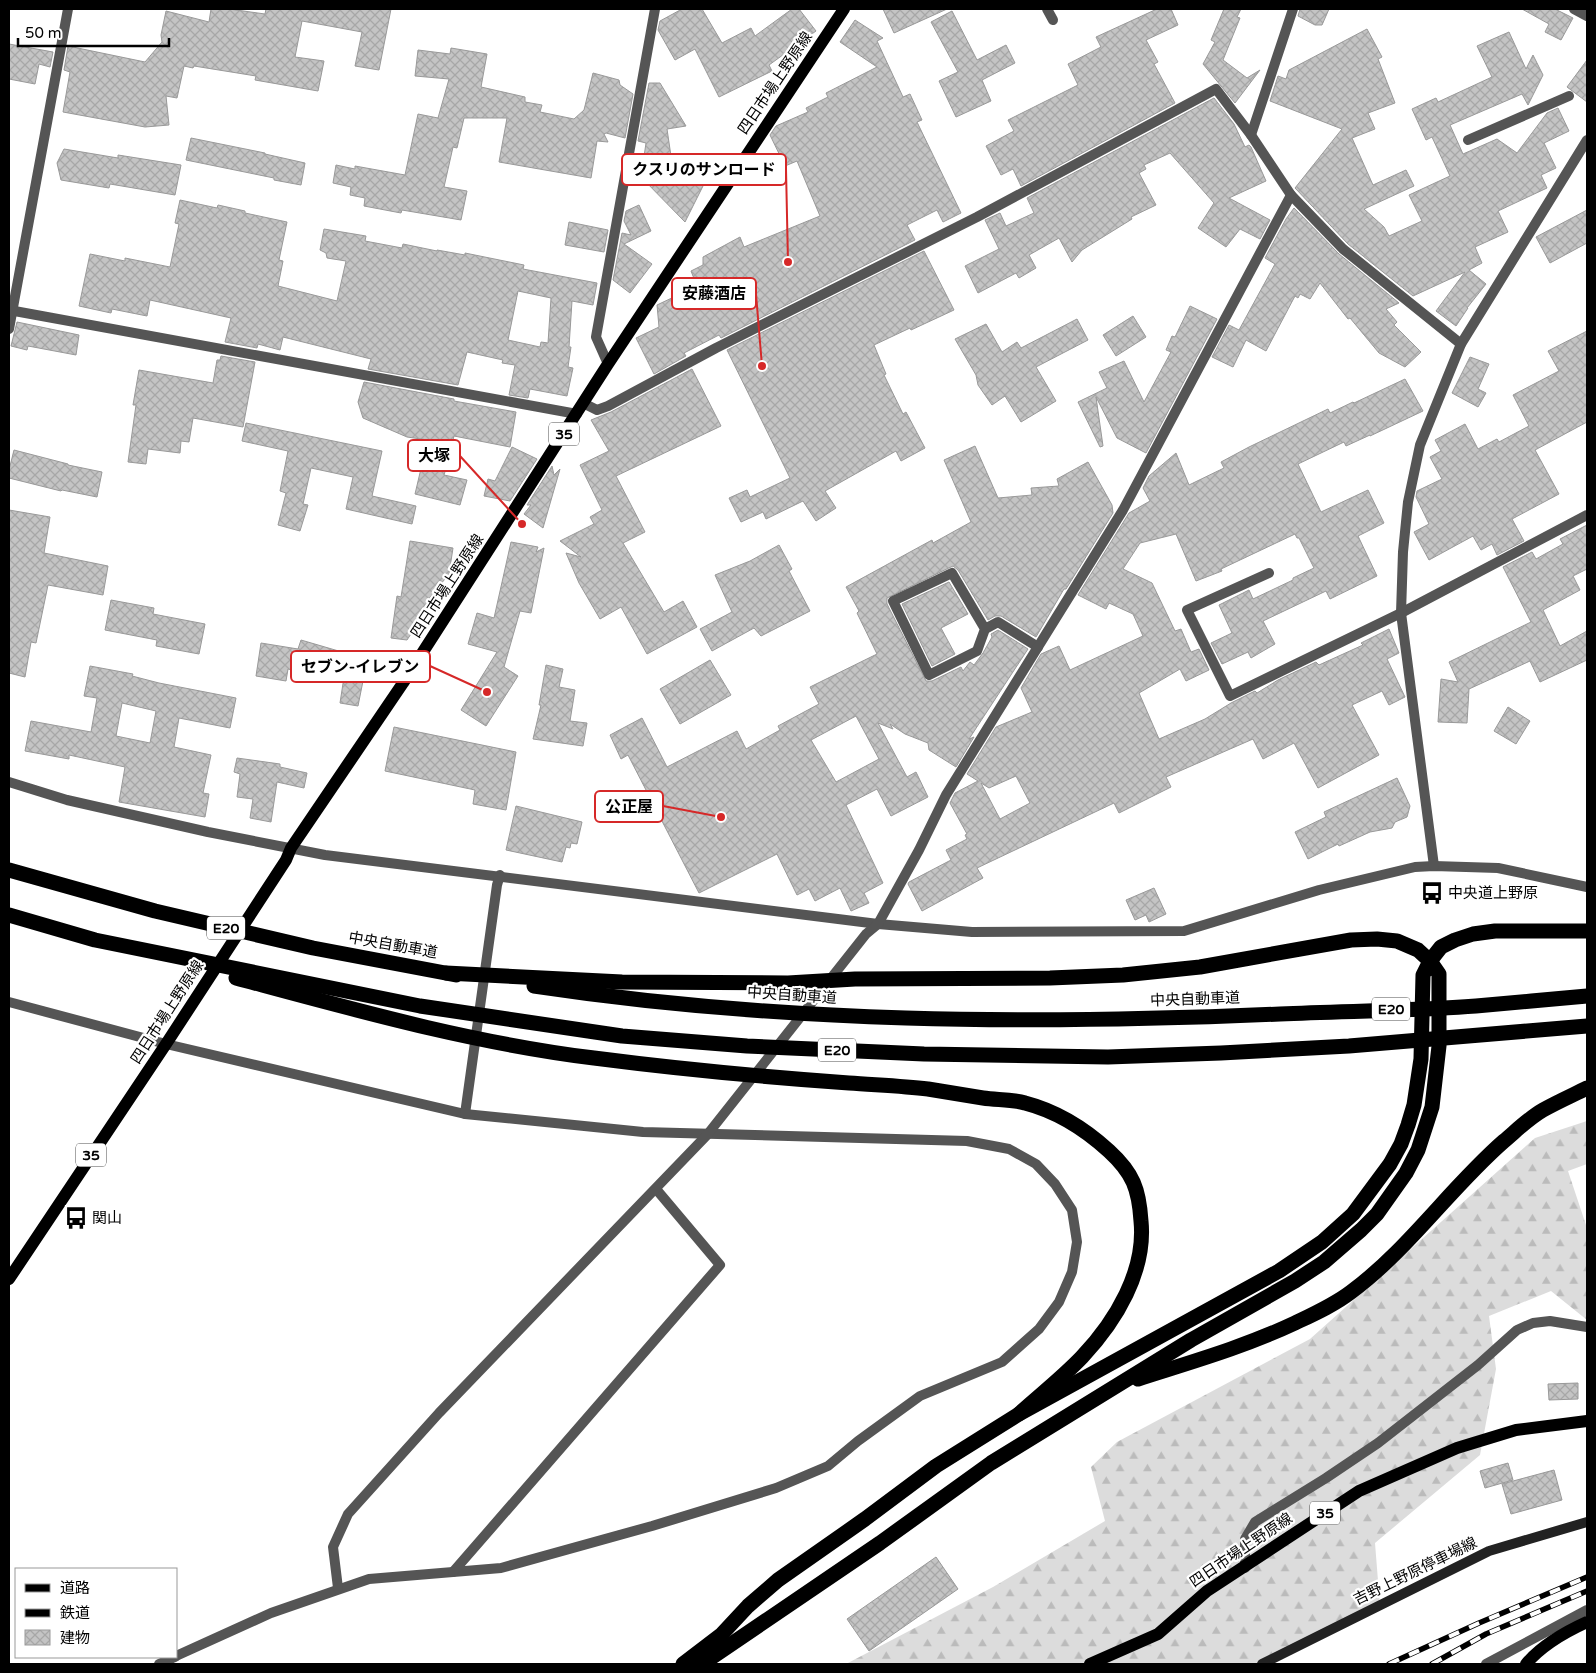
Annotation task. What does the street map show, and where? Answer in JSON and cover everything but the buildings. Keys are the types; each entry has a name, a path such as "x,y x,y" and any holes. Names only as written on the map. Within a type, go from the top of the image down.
{"highway":[{"name":"中央自動車道","path":"9,870 164,914 313,948 446,973 580,993 716,1007 829,1015 943,1019 1058,1020 1194,1018 1475,1006 1587,996"},
{"name":"E20","path":"9,915 95,940 420,1006 622,1036 747,1046 924,1054 1108,1057 1349,1046 1587,1026"},
{"path":"682,1664 720,1635 748,1606 778,1580 936,1466 1019,1414 1279,1271 1322,1242 1354,1214 1378,1182 1401,1144 1414,1105 1421,1060 1423,975 1430,960 1441,947 1473,934 1495,931 1587,931"},
{"path":"446,973 622,982 778,983 855,979 1050,978 1123,975 1200,967 1351,940 1377,939 1397,941 1418,950 1430,960 1439,974 1440,1024 1432,1107 1418,1150 1392,1194 1377,1214 1324,1262 1295,1281 1116,1385 991,1463 872,1548 702,1664"},
{"path":"95,940 415,1026 558,1054 679,1069 926,1089 1024,1102 1058,1115 1086,1132 1106,1148 1123,1164 1133,1180 1141,1212 1140,1254 1134,1277 1106,1326 1083,1356 1019,1414"},
{"path":"1116,1385 1231,1350 1263,1338 1320,1312 1350,1293 1377,1271 1416,1233 1488,1155 1520,1127 1542,1110 1587,1088"}],"main road":[{"name":"四日市場上野原線","path":"9,1279 166,1044 288,854 403,683 608,364 844,9"},
{"name":"四日市場上野原線","path":"1090,1664 1158,1634 1207,1591 1245,1568 1359,1491 1457,1448 1516,1430 1587,1421"},
{"name":"吉野上野原停車場線","path":"1262,1664 1489,1551 1587,1522"},
{"path":"1526,1664 1544,1647 1570,1630 1587,1622"}],"street":[{"path":"9,329 10,310 68,9"},
{"path":"608,364 596,337 655,9"},
{"path":"1047,9 1054,20"},
{"path":"1251,135 1293,9"},
{"path":"1574,9 1587,16"},
{"path":"10,310 597,410 977,217 1216,89 1251,135 1291,195 1342,249 1461,344"},
{"path":"1468,140 1569,96"},
{"path":"1434,866 1401,613 1408,502 1420,445 1461,344 1587,140"},
{"path":"338,1588 333,1547 348,1514 440,1413 707,1135 866,934 878,924 919,850 946,795 1123,510 1291,195"},
{"path":"1269,573 1187,610 1230,696 1401,613 1587,515"},
{"path":"985,629 952,573 892,601 929,675 977,651 985,629 998,622 1038,647"},
{"path":"9,782 67,800 208,832 288,854 325,854 499,880 878,924 972,932 1184,931 1319,890 1415,867 1498,868 1587,887"},
{"path":"465,1114 499,880"},
{"path":"9,1002 166,1044 465,1114 642,1132 967,1141 1009,1149 1036,1164 1055,1184 1072,1210 1077,1242 1072,1272 1059,1302 1040,1329 1002,1362 920,1396 858,1441 828,1466 776,1488 624,1534 501,1568 369,1579 338,1588 271,1613 178,1655"},
{"path":"453,1572 720,1265 656,1189"},
{"path":"1245,1568 1245,1539 1255,1522 1378,1443 1471,1371 1517,1330 1533,1323 1550,1320 1587,1327"},
{"path":"1486,1664 1587,1610"},
{"path":"158,1664 172,1658"}],"green space":[{"path":"1587,1121 1587,1164 1568,1171 1587,1228 1587,1320 1551,1291 1489,1316 1496,1369 1480,1455 1375,1543 1380,1606 1262,1664 846,1664 993,1587 1105,1521 1091,1467 1117,1442 1310,1339 1535,1138"}],"railway":[{"path":"1389,1664 1587,1577"},
{"path":"1432,1664 1486,1634 1587,1591"}],"place":[{"name":"クスリのサンロード","path":"788,262"},
{"name":"安藤酒店","path":"762,366"},
{"name":"大塚","path":"522,524"},
{"name":"セブン-イレブン","path":"487,692"},
{"name":"公正屋","path":"721,817"},
{"name":"中央道上野原","path":"1432,893"},
{"name":"関山","path":"76,1218"}]}
